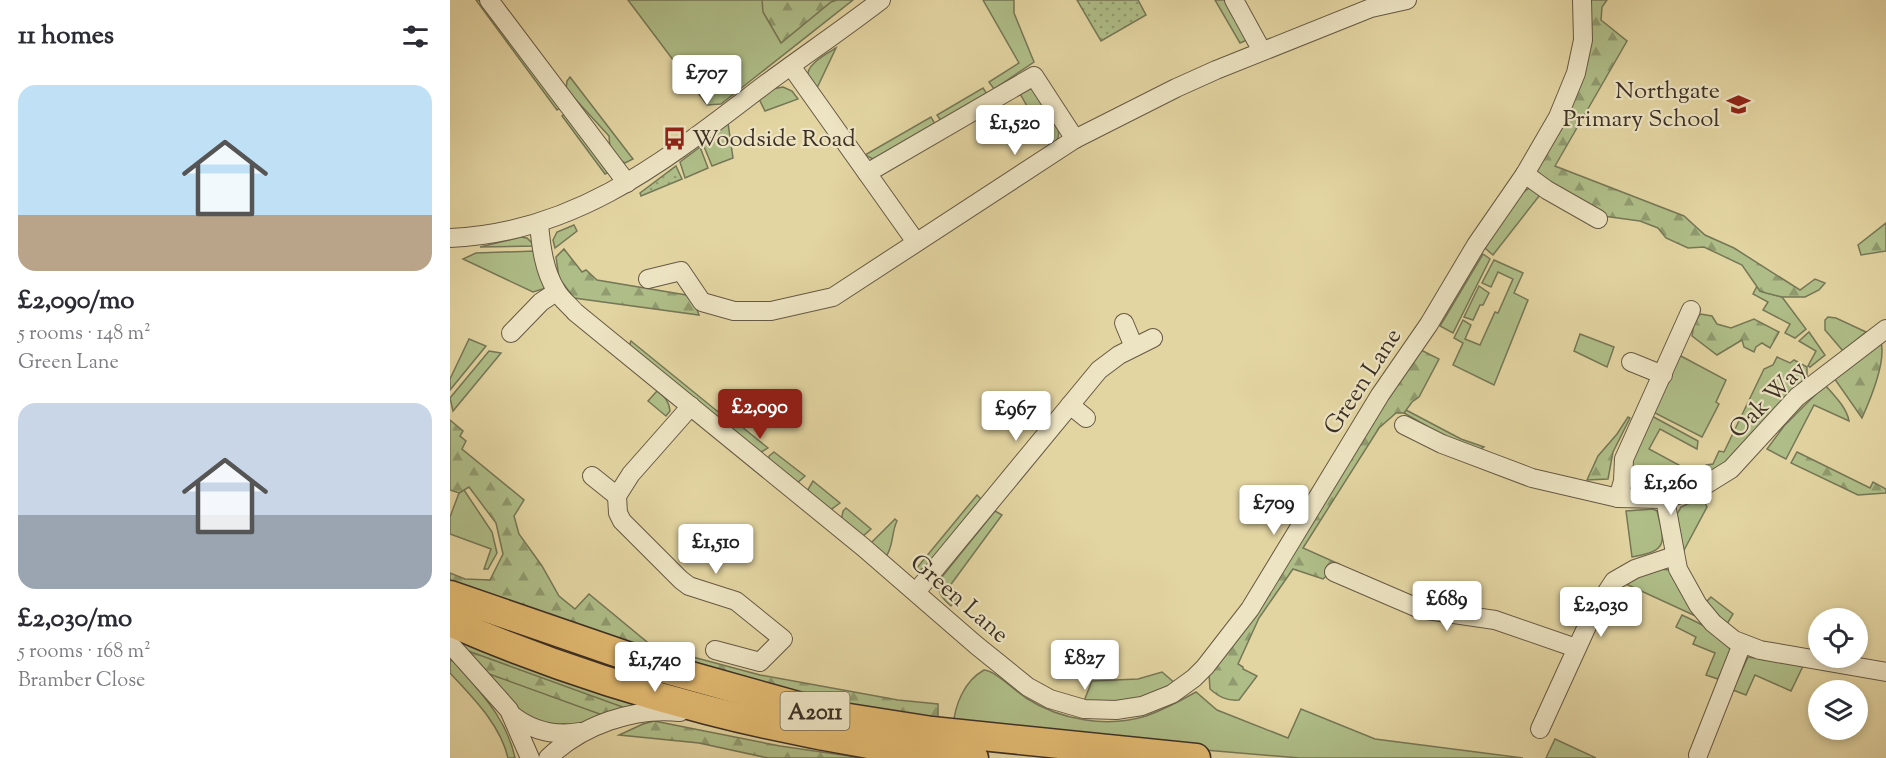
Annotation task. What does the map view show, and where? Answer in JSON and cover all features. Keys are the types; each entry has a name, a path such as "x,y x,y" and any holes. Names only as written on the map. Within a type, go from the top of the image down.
{"main road":[{"name":"A2011","path":"450,595 662,668 830,715 932,730 1196,758"},
{"name":"A2011","path":"450,622 498,642 612,682 687,705 783,728 928,753 974,758"}],"street":[{"path":"489,0 627,183"},
{"path":"450,238 473,237 539,224 585,206 627,183 674,154 880,0"},
{"path":"1234,0 1262,51"},
{"path":"648,279 681,271 702,302 734,311 771,311 833,297 1075,139 1176,88 1369,4 1407,0"},
{"name":"Green Lane","path":"539,224 548,273 556,292 576,312 916,592 976,645 1028,687 1066,705 1084,710 1130,709 1153,703 1183,686 1205,667 1250,609 1380,395 1429,324 1476,245 1525,174 1558,117 1576,73 1583,40 1582,0"},
{"path":"791,66 916,242"},
{"path":"867,173 1034,76 1075,139"},
{"path":"1525,174 1547,190 1598,219"},
{"path":"511,333 541,302 556,292"},
{"path":"1618,498 1623,481 1624,459 1664,375 1691,310"},
{"path":"1124,323 1134,347"},
{"name":"Oak Way","path":"1404,425 1442,444 1532,478 1618,498 1665,499 1702,487 1731,469 1753,448 1797,397 1886,329"},
{"path":"916,592 1105,364 1153,338"},
{"path":"1631,362 1664,375"},
{"path":"1070,405 1086,418"},
{"path":"691,406 631,474 617,496 618,513 622,520 681,580 690,586 736,600 783,639 760,662 715,650"},
{"path":"592,476 617,496"},
{"path":"1665,499 1678,569 1698,605 1713,623 1734,640 1760,650 1886,672"},
{"path":"1540,729 1593,613 1614,580 1635,569 1674,556"},
{"path":"1334,572 1420,609 1495,620 1576,648"},
{"path":"450,644 512,715 530,758"},
{"path":"1698,755 1742,644"},
{"path":"512,715 525,724 546,732 569,734 585,731 633,714 660,710 783,728"},
{"path":"548,758 585,731"}],"green space":[{"path":"476,0 479,0 508,35 560,108 557,110"},
{"path":"628,0 853,0 721,104 707,105"},
{"path":"762,0 837,0 831,2 781,43 763,12"},
{"path":"983,0 1014,0 1014,13 1034,62 994,89 989,82 1019,63"},
{"path":"1077,0 1138,0 1146,15 1101,41"},
{"path":"1215,0 1224,0 1247,40 1240,43"},
{"path":"1589,0 1607,0 1602,7 1601,20 1627,41 1555,166 1684,216 1705,235 1734,248 1800,290 1815,279 1825,283 1819,290 1805,297 1782,297 1760,291 1742,265 1704,247 1688,248 1666,238 1658,228 1640,221 1603,216 1530,172 1561,121"},
{"path":"836,48 816,90 808,78 808,73 817,60"},
{"path":"570,77 633,159 625,163 610,148 609,136 566,89"},
{"path":"783,87 792,91 798,99 765,111 759,99 772,89"},
{"path":"983,88 987,94 941,121 937,115"},
{"path":"1027,88 1033,89 1058,129 1059,135 1050,146 1019,92"},
{"path":"566,113 607,173 605,174 562,116"},
{"path":"931,117 935,124 878,157 873,159 865,155"},
{"path":"728,123 733,158 712,166 703,144"},
{"path":"700,147 708,168 685,178 680,162"},
{"path":"676,166 682,179 641,196 640,193"},
{"path":"1534,186 1543,191 1493,255 1485,248 1500,222 1519,196"},
{"path":"1886,223 1886,251 1861,255 1858,245"},
{"path":"574,225 577,231 555,248 553,240 557,232"},
{"path":"521,237 527,238 535,246 480,247"},
{"path":"564,249 582,272 586,270 597,280 692,296 699,315 574,298 559,278 556,257"},
{"path":"535,251 546,288 533,292 463,259 476,253"},
{"path":"1483,254 1490,259 1453,333 1440,326"},
{"path":"1494,260 1523,273 1514,293 1528,300 1494,385 1453,365 1463,343 1454,338 1463,320 1471,325 1465,339 1480,345 1513,279 1498,272 1491,287 1482,283"},
{"path":"1479,286 1489,293 1473,320 1464,317"},
{"path":"1757,286 1760,291 1782,297 1806,329 1795,338 1785,333 1790,324 1763,310 1768,302 1753,294"},
{"path":"1700,314 1712,316 1717,324 1731,328 1754,319 1779,332 1770,348 1762,343 1756,347 1754,352 1744,347 1742,340 1717,355 1692,336 1694,324"},
{"path":"1828,317 1836,318 1866,332 1843,351 1825,330 1825,320"},
{"path":"1809,332 1825,355 1810,367 1808,366 1816,351 1799,341"},
{"path":"1580,334 1614,347 1607,367 1574,351"},
{"path":"469,339 486,346 450,390 450,379"},
{"path":"631,341 717,411 736,422 768,448 758,454 629,346"},
{"path":"1881,342 1880,369 1862,418 1834,378"},
{"path":"1417,348 1439,359 1419,397 1404,413 1396,413 1379,428 1303,548 1339,564 1323,579 1293,569 1259,618 1238,664 1257,676 1239,700 1220,696 1210,689 1209,674"},
{"path":"489,351 501,353 453,411 450,398"},
{"path":"1679,355 1726,380 1716,402 1719,404 1702,437 1651,411"},
{"path":"1777,357 1790,363 1794,360 1807,367 1807,377 1798,390 1733,459 1699,479 1706,465 1713,464 1719,451 1724,452 1764,369 1773,365"},
{"path":"1825,385 1843,407 1849,421 1814,405 1786,459 1767,449 1784,426"},
{"path":"657,391 669,404 670,411 666,416 648,401"},
{"path":"1406,410 1461,439 1484,447 1479,450 1449,439 1404,413"},
{"path":"1650,415 1698,441 1697,449 1660,429 1649,449 1690,471 1681,486 1641,492 1630,488 1629,465"},
{"path":"1628,417 1630,418 1613,452 1608,479 1587,480 1598,456"},
{"path":"450,420 463,431 460,436 466,441 462,449 524,500 514,516 519,534 542,566 559,596 575,609 589,594 652,646 760,675 898,700 938,704 938,723 793,697 450,586 450,573 465,579 490,580 503,554 496,523 469,487 459,493 450,490"},
{"path":"774,452 805,476 796,484 769,463 769,456"},
{"path":"1797,452 1870,488 1873,482 1886,489 1886,493 1858,495 1791,463"},
{"path":"813,481 840,503 829,511 806,493"},
{"path":"464,490 492,532 497,553 488,569 484,569 491,549 450,534 450,517 459,493"},
{"path":"977,495 981,499 926,567 916,569"},
{"path":"1702,497 1707,507 1683,552 1677,514 1681,507"},
{"path":"846,508 871,529 862,537 841,521"},
{"path":"1653,509 1657,511 1660,522 1661,544 1652,552 1632,557 1626,511"},
{"path":"995,511 1002,515 949,587 959,597 951,606 940,594 941,578"},
{"path":"895,519 897,521 891,545 885,558 870,544"},
{"path":"1660,569 1670,570 1702,619 1626,584 1632,579"},
{"path":"1711,597 1733,614 1727,624 1705,603"},
{"path":"1682,615 1709,629 1728,643 1729,655 1718,679 1706,675 1715,653 1693,644 1696,637 1676,627"},
{"path":"455,637 635,704 631,708 578,724 557,726 527,718"},
{"path":"460,648 628,709 605,716 481,671"},
{"path":"1748,657 1803,666 1791,691 1755,675 1746,695 1733,690"},
{"path":"450,660 455,662 483,695 499,718 515,758 508,758 492,723 450,673"},
{"path":"984,670 994,674 1039,706 1084,720 1131,720 1146,716 1196,692 1217,710 1288,738 1301,709 1375,739 1523,758 1300,758 1040,736 953,726 962,694 971,680"},
{"path":"1162,672 1176,684 1128,702 1084,701 1092,681 1138,679"},
{"path":"654,721 780,746 863,758 768,758 699,743 619,735"},
{"path":"1555,739 1596,758 1546,758"}],"place":[{"name":"Northgate Primary School","path":"1738,104"},
{"name":"Woodside Road","path":"674,138"}]}
